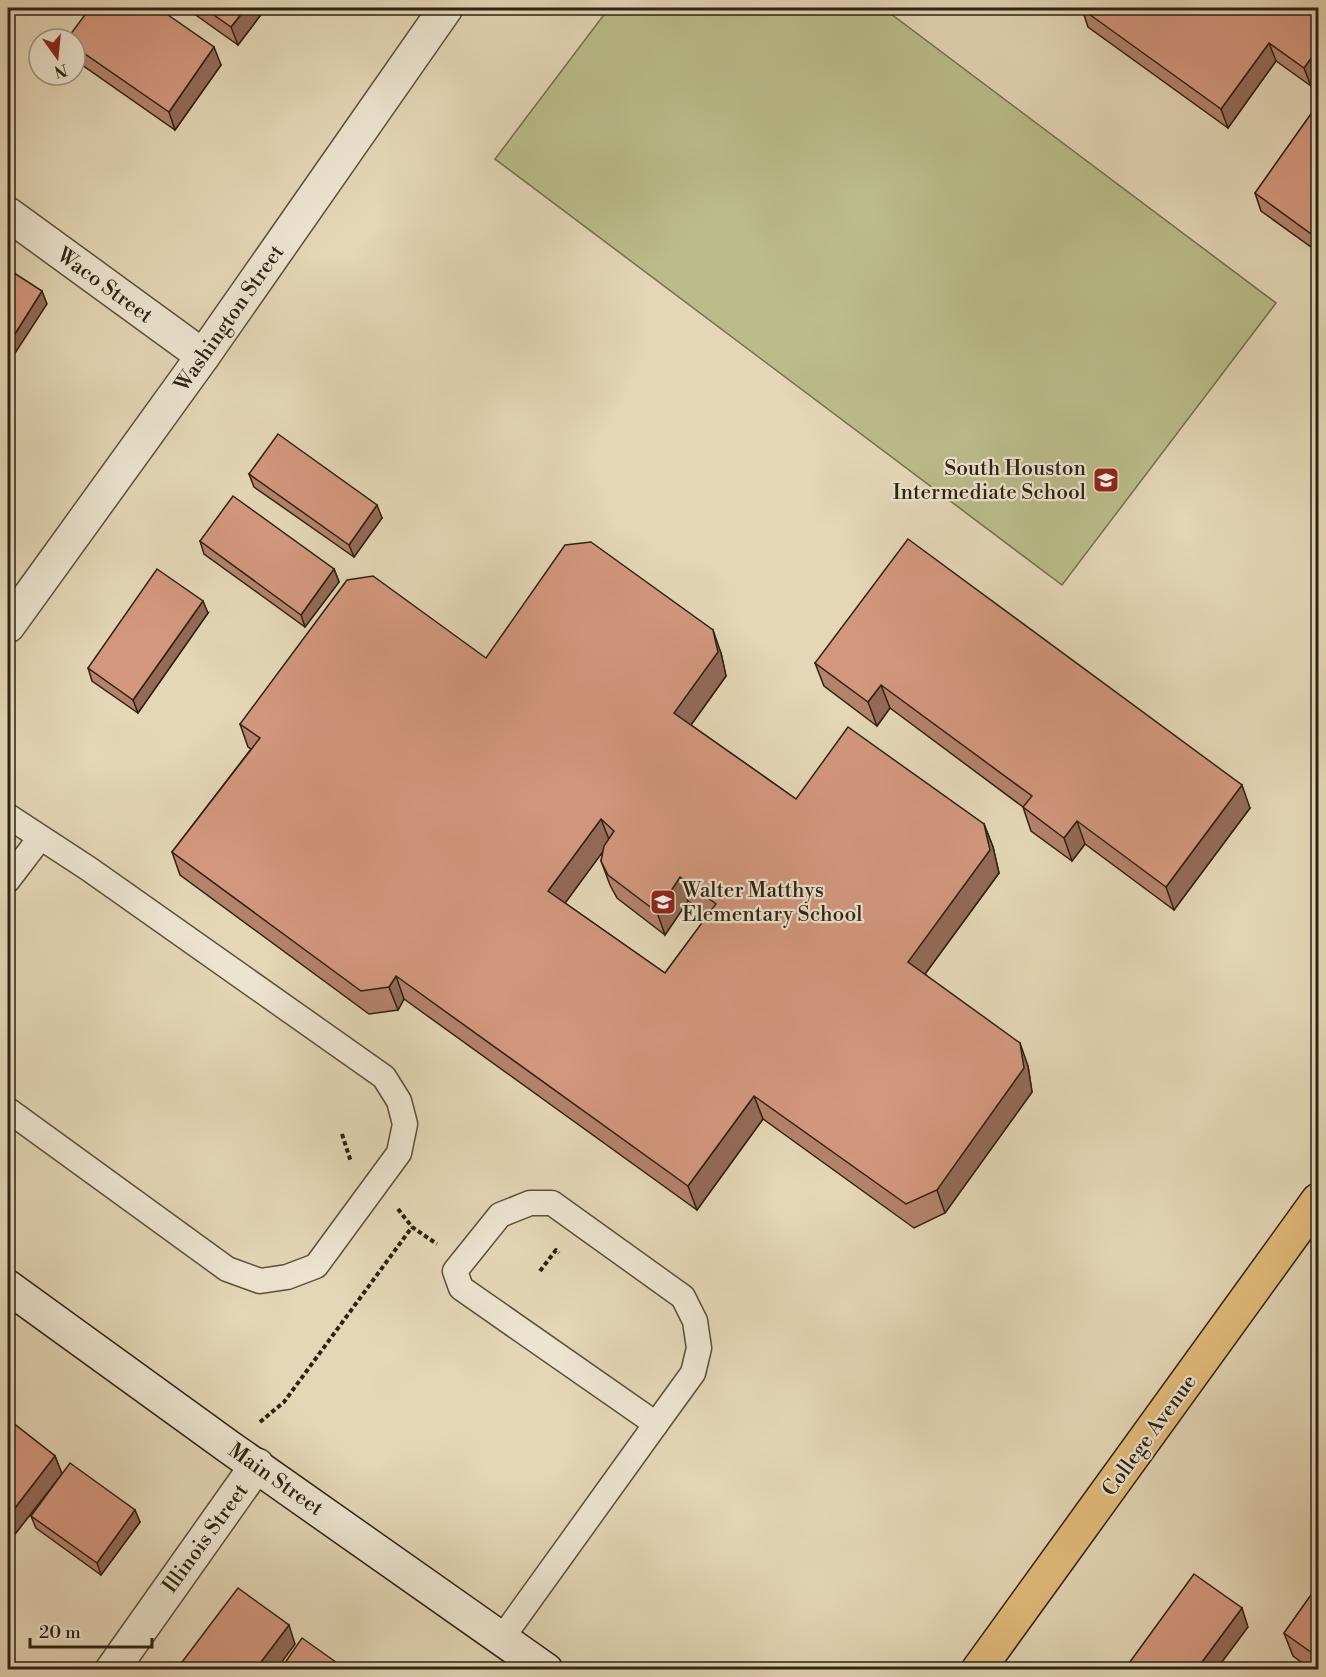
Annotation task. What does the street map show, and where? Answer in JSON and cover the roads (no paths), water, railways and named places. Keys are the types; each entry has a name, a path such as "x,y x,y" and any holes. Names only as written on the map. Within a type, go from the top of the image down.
{"main road":[{"name":"College Avenue","path":"978,1670 1318,1200"}],"street":[{"name":"Washington Street","path":"8,626 203,356 446,8"},
{"name":"Waco Street","path":"8,214 203,356"},
{"name":"Main Street","path":"8,1287 229,1447 546,1670"},
{"name":"Illinois Street","path":"112,1670 257,1466"}],"lane":[{"path":"8,816 89,869 384,1077 399,1101 405,1124 399,1153 316,1266 287,1276 260,1281 227,1269 8,1110"},
{"path":"8,880 40,838"},
{"path":"502,1638 693,1373 699,1348 695,1321 683,1298 552,1203 530,1203 500,1215 455,1271 461,1288 656,1424"}],"place":[{"name":"South Houston Intermediate School","path":"1106,480"},
{"name":"Walter Matthys Elementary School","path":"663,902"}]}
